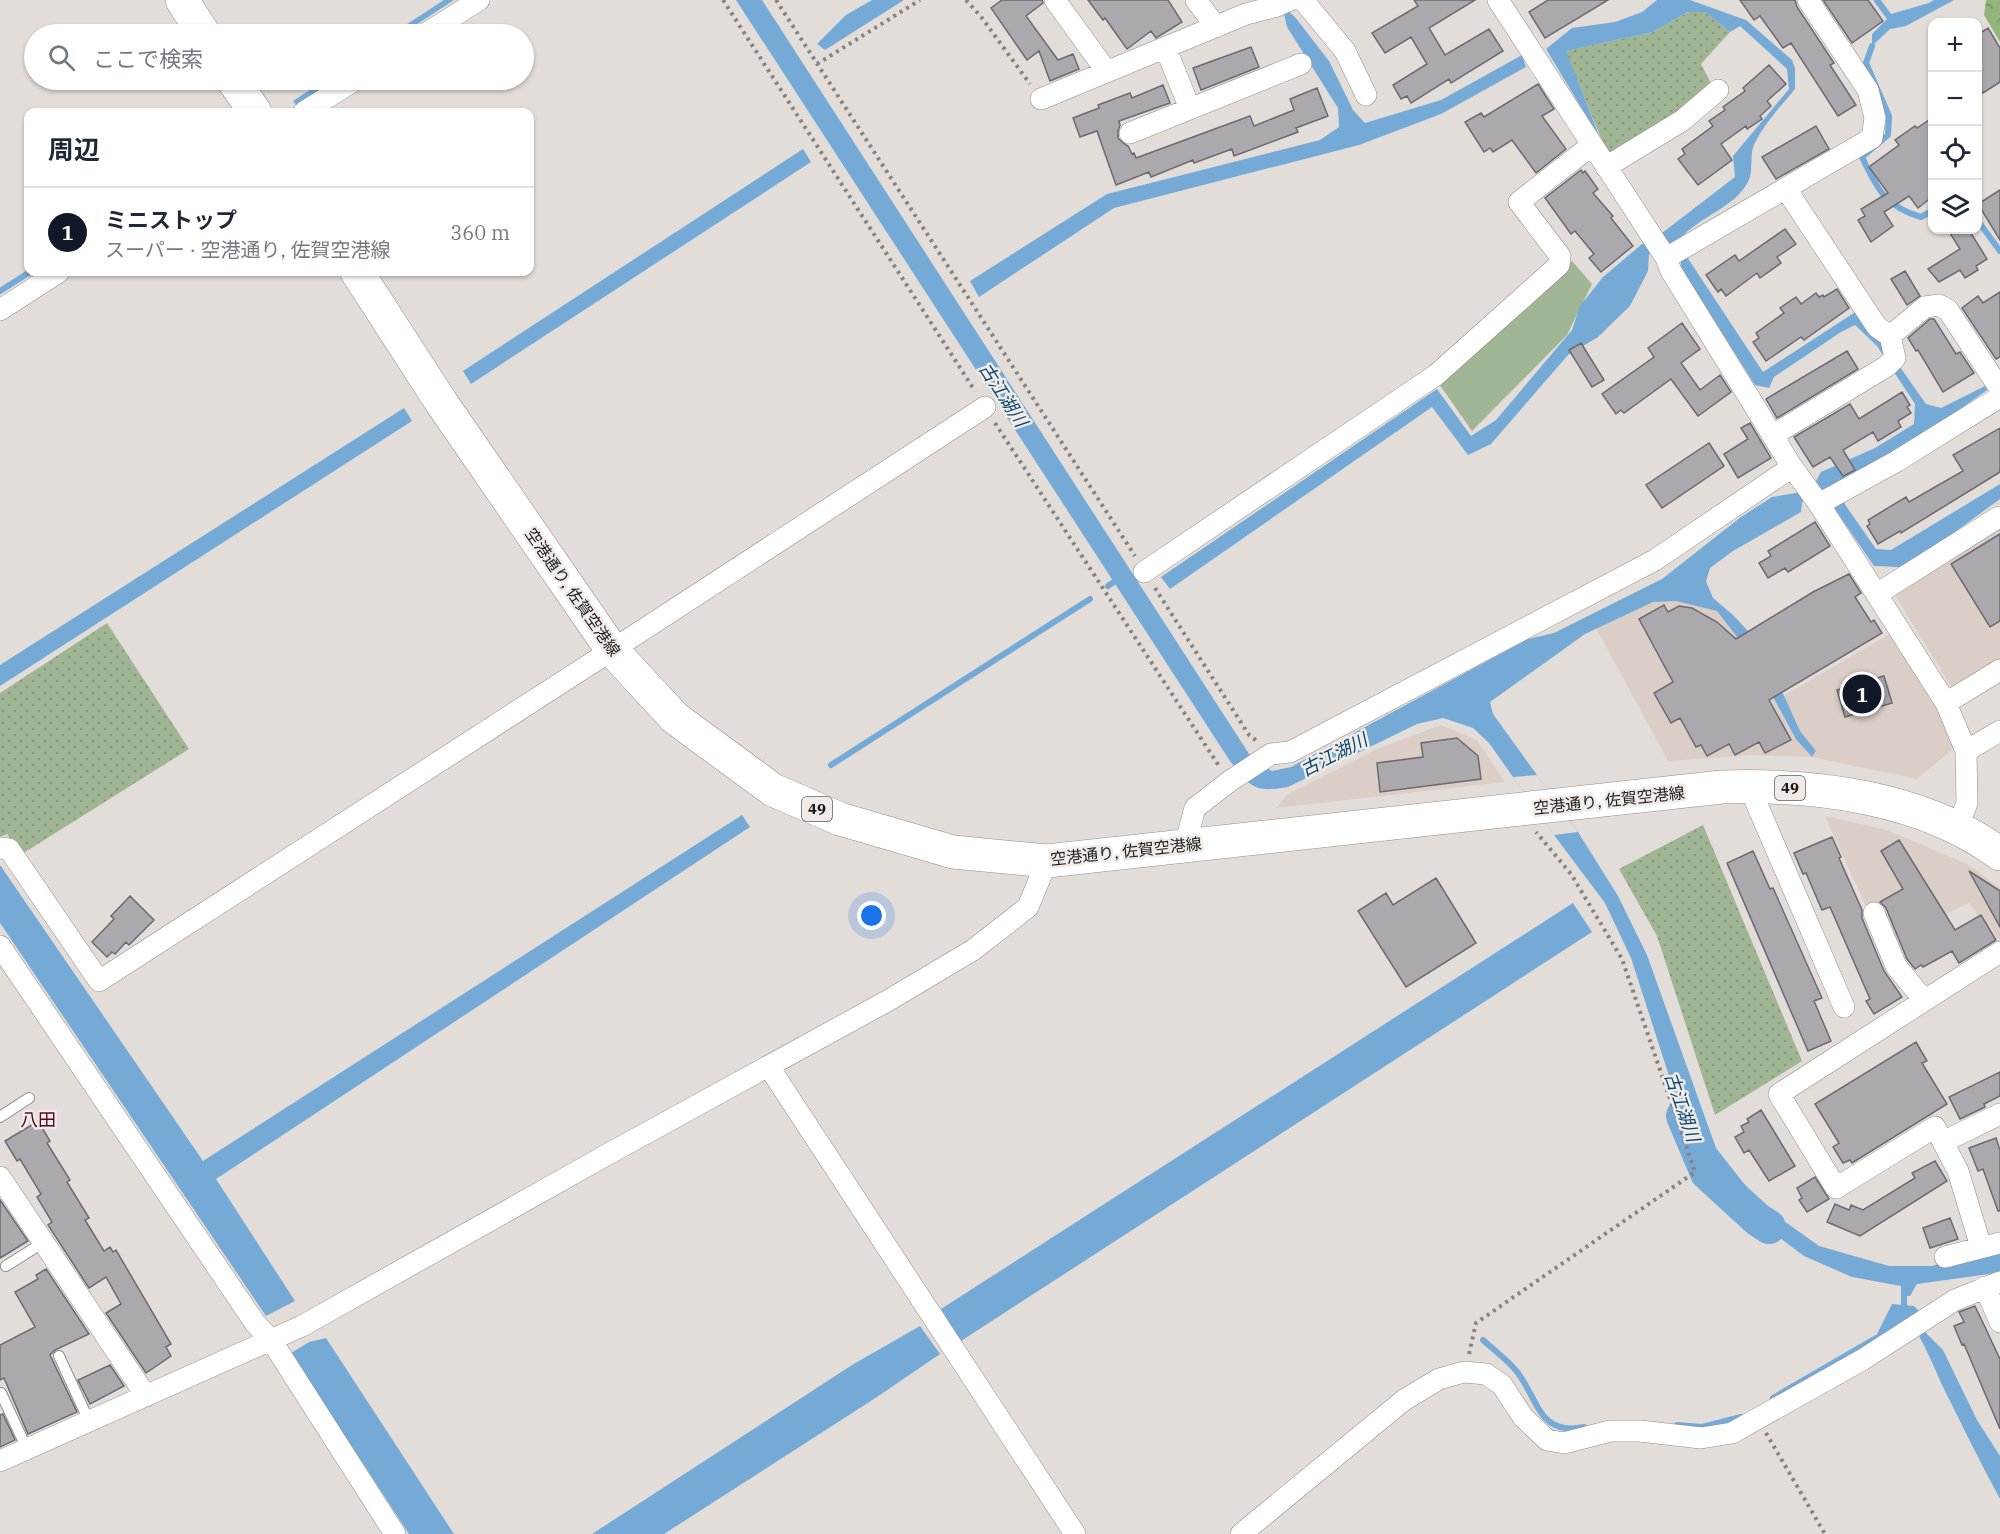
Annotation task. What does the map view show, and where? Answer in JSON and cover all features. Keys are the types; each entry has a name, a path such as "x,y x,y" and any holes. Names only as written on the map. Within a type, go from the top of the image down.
{"main road":[{"path":"182,0 198,24"},
{"path":"240,90 252,108"},
{"name":"空港通り, 佐賀空港線","path":"360,276 441,402 612,650 675,718 774,790 840,819 953,852 1047,861 1722,787 1749,786 1796,788 1851,795 1904,807 1957,828 2000,854"}],"street":[{"path":"441,24 479,0"},
{"path":"1055,0 1107,72"},
{"path":"1196,0 1216,27"},
{"path":"1303,0 1345,51 1366,95"},
{"path":"1498,0 1606,167 1668,248 1671,271 1773,435 1817,490 1877,594 1946,703 1966,751 1967,803 1957,828"},
{"path":"1668,248 1786,189 1872,138 1874,111 1868,90 1808,0"},
{"path":"1041,99 1246,14 1286,2"},
{"path":"1166,49 1190,109"},
{"path":"1130,134 1301,64"},
{"path":"310,108 339,90"},
{"path":"1606,167 1683,120 1718,90"},
{"path":"1144,572 1436,375 1559,265 1560,256 1519,202 1592,145"},
{"path":"1786,189 1877,327 1890,336"},
{"path":"0,310 53,276"},
{"path":"1185,845 1196,808 1230,781 1271,754 1290,752 1656,560 1817,490 1897,462 1998,388 1955,319 1948,310 1939,305 1925,307 1890,336"},
{"path":"1773,435 1891,362 1890,336"},
{"path":"0,848 9,849 99,981 985,407"},
{"path":"1877,594 1999,518"},
{"path":"1946,703 2000,670"},
{"path":"1966,751 2000,731"},
{"path":"1749,786 1844,1007"},
{"path":"0,1461 302,1326 889,1000 973,950 1028,908 1047,861"},
{"path":"1874,913 1896,966 1924,1000"},
{"path":"0,946 255,1323 272,1340 395,1534"},
{"path":"1945,1257 1990,1245 1958,1171 1935,1127 1836,1188 1779,1094 2000,952"},
{"path":"769,1067 1075,1534"},
{"path":"1943,1142 2000,1114"},
{"path":"0,1177 146,1396"},
{"path":"1241,1534 1404,1400 1439,1379 1464,1372 1486,1374 1502,1385 1523,1417 1547,1440 1564,1443 1610,1431 1640,1431 1701,1438 1732,1432 1758,1420 1862,1360 1955,1300 1992,1285 2000,1323"}],"lane":[{"path":"0,1117 29,1098"},
{"path":"6,1266 44,1242"},
{"path":"59,1356 89,1421"},
{"path":"1,1393 27,1449"}],"path":[{"path":"776,0 1249,735 1271,754"},
{"path":"817,64 920,0"},
{"path":"966,0 982,18 1041,99"},
{"path":"1464,1372 1476,1323 1695,1172 1622,959 1571,874 1533,828 1526,809"},
{"path":"1758,1420 1825,1534"}],"shaded area":[{"path":"2000,525 2000,662 1954,691 1893,592"},
{"path":"1685,581 1731,618 1778,699 1893,632 1942,707 1953,749 1917,779 1812,757 1754,755 1668,761 1592,621"},
{"path":"1441,725 1477,740 1505,782 1276,808 1288,794 1377,749"},
{"path":"1825,816 1887,830 1967,864 2000,888 2000,942 1990,926 1985,927 1969,903 1883,944"}],"green space":[{"path":"1986,0 2000,0 2000,42 1984,15"},
{"path":"1688,12 1705,12 1730,32 1701,64 1712,85 1682,111 1609,157 1565,51 1653,32"},
{"path":"1572,261 1592,284 1567,335 1472,431 1437,381"},
{"path":"107,623 189,749 22,854 7,834 0,837 0,693"},
{"path":"1703,825 1802,1061 1715,1115 1657,936 1619,869"}],"water":[{"path":"444,0 454,0 417,24 407,24"},
{"path":"736,0 762,0 1253,760 1272,771 1291,767 1528,639 1554,633 1662,579 1741,517 1772,497 1796,493 1816,481 1821,472 1875,448 1914,424 1915,404 1877,346 1855,325 1774,377 1769,388 1755,385 1681,268 1681,258 1675,245 1666,243 1649,254 1648,271 1630,306 1598,337 1568,355 1491,444 1468,455 1432,407 1170,589 1161,577 1437,389 1471,436 1496,420 1572,330 1580,306 1603,277 1642,244 1662,233 1735,177 1733,156 1789,89 1787,69 1740,26 1730,32 1705,12 1688,12 1653,32 1566,51 1601,140 1546,49 1572,28 1615,22 1642,12 1657,0 1690,0 1746,20 1792,60 1795,68 1795,89 1767,123 1754,145 1748,182 1734,199 1681,238 1689,260 1763,372 1857,311 1883,343 1926,404 1941,408 1985,386 1990,388 1932,429 1835,485 1846,506 1876,549 1891,550 2000,484 2000,499 1925,554 1899,567 1874,566 1822,490 1802,502 1801,512 1733,551 1710,568 1706,581 1713,598 1733,615 1761,645 1800,731 1816,751 1812,757 1796,739 1748,651 1717,611 1676,601 1653,602 1585,634 1490,702 1493,714 1578,832 1618,896 1647,955 1716,1148 1760,1204 1819,1246 1889,1266 1931,1266 2000,1252 2000,1271 1917,1284 1910,1296 1901,1296 1901,1286 1852,1277 1804,1256 1747,1213 1693,1150 1631,958 1605,903 1489,743 1473,728 1443,718 1417,724 1288,787 1260,788 1243,777 1230,761"},
{"path":"872,0 904,0 825,50 817,44 846,15"},
{"path":"1873,0 1881,0 1891,14 1934,0 1954,0 1906,26 1890,29 1872,46 1872,34 1887,19"},
{"path":"1283,10 1295,17 1329,61 1353,110 1365,123 1441,100 1522,55 1526,67 1441,114 1359,145 1114,208 979,297 970,281 1107,194 1320,140 1339,127 1338,108 1287,27"},
{"path":"310,90 319,90 296,105 293,101"},
{"path":"803,149 811,162 471,384 463,371"},
{"path":"404,408 412,421 0,686 0,665"},
{"path":"742,815 750,827 216,1179 295,1301 266,1316 0,923 0,865 203,1161"},
{"path":"1573,903 1592,932 961,1341 941,1309"},
{"path":"1892,1304 1914,1306 1920,1312 1916,1318 1926,1333 1943,1350 1977,1420 2000,1456 2000,1499 1910,1321 1874,1340"},
{"path":"920,1326 940,1354 664,1534 592,1534 852,1365"},
{"path":"326,1338 454,1534 409,1534 291,1353 309,1342"}],"pier":[{"path":"1537,775 1578,832 1554,835 1513,777"}],"building":[{"path":"1002,0 1042,0 1043,3 1026,16 1058,60 1073,54 1079,69 1050,81 1039,51 1027,60 991,8"},
{"path":"1088,0 1168,0 1182,22 1156,38 1151,31 1127,49 1105,18 1103,20"},
{"path":"1414,0 1475,0 1429,28 1445,55 1489,29 1503,51 1451,83 1449,79 1411,103 1407,96 1401,99 1393,85 1427,64 1411,37 1385,53 1372,33 1418,6"},
{"path":"1548,0 1608,0 1545,38 1529,12"},
{"path":"1740,0 1795,0 1797,7 1834,63 1830,65 1856,105 1838,116 1791,43 1783,48 1760,16 1754,20"},
{"path":"1823,0 1868,0 1883,21 1852,43"},
{"path":"1988,28 2000,48 2000,82 1983,93 1982,92 1982,32"},
{"path":"1251,47 1259,67 1201,90 1193,68"},
{"path":"1769,65 1786,84 1767,101 1771,106 1760,116 1762,119 1747,129 1746,126 1721,144 1732,160 1698,185 1678,159 1685,154 1682,149 1713,126 1709,121 1725,110 1723,107 1745,91 1743,88"},
{"path":"1538,84 1554,109 1542,116 1566,149 1536,173 1512,140 1493,152 1490,148 1484,152 1465,122 1481,113 1484,117"},
{"path":"1163,85 1170,103 1119,121 1118,138 1128,146 1136,158 1250,116 1254,126 1294,110 1290,99 1317,88 1328,116 1296,128 1298,132 1234,156 1232,149 1194,163 1193,160 1151,177 1149,172 1116,185 1097,131 1080,137 1073,118 1099,108 1098,105 1130,93 1132,98"},
{"path":"1928,121 1928,200 1918,208 1909,196 1884,212 1893,226 1871,242 1858,220 1865,216 1861,209 1888,193 1869,167 1899,145 1895,140 1915,126 1917,128"},
{"path":"1816,126 1829,149 1776,179 1762,157"},
{"path":"1581,170 1583,173 1585,171 1598,189 1593,193 1613,216 1611,218 1633,246 1601,272 1589,258 1594,254 1575,231 1571,234 1545,198"},
{"path":"2000,190 2000,240 1982,211 1982,201"},
{"path":"1785,229 1796,244 1777,257 1781,263 1760,278 1757,273 1726,296 1721,289 1718,292 1706,275 1735,255 1739,261"},
{"path":"1951,234 1971,234 1987,259 1976,266 1978,270 1965,278 1960,270 1939,282 1928,269 1960,249"},
{"path":"1905,271 1920,296 1907,305 1891,279"},
{"path":"1837,289 1849,308 1804,340 1801,337 1766,361 1753,342 1759,338 1756,333 1784,313 1780,308 1796,297 1801,304 1816,293 1819,297 1823,295 1824,297"},
{"path":"2000,292 2000,357 1996,359 1962,308 1978,296 1983,303"},
{"path":"1930,319 1934,319 1956,354 1960,352 1974,373 1943,392 1918,350 1916,351 1908,338"},
{"path":"1682,323 1700,349 1681,363 1700,390 1720,375 1731,392 1698,416 1671,379 1624,413 1621,410 1616,414 1602,394 1654,357 1648,348"},
{"path":"1581,343 1604,380 1592,387 1569,350"},
{"path":"1847,351 1858,369 1777,418 1766,399"},
{"path":"1902,392 1910,405 1907,407 1911,413 1898,421 1901,427 1878,441 1873,432 1843,450 1855,470 1843,476 1830,457 1813,467 1794,437 1850,404 1859,419"},
{"path":"1750,423 1771,458 1738,478 1724,454 1748,439 1741,428"},
{"path":"2000,428 2000,472 1901,533 1900,531 1878,544 1867,526 1870,524 1868,520 1906,497 1909,502 1963,471 1953,455"},
{"path":"1709,443 1724,466 1662,508 1646,485"},
{"path":"1815,522 1830,546 1788,572 1785,568 1768,578 1759,563 1771,556 1768,551"},
{"path":"2000,534 2000,621 1990,627 1951,564"},
{"path":"1849,574 1861,593 1855,597 1871,622 1874,620 1882,633 1769,700 1791,740 1765,753 1759,742 1735,755 1729,744 1707,756 1701,745 1696,747 1680,718 1671,723 1654,693 1673,682 1639,619 1664,605 1668,612 1679,606 1692,608 1717,622 1736,639 1813,592"},
{"path":"1884,676 1892,703 1845,717 1837,690"},
{"path":"1457,738 1478,756 1481,779 1380,792 1377,763 1423,757 1421,743"},
{"path":"1832,837 1884,971 1902,997 1874,1014 1866,1001 1870,999 1830,907 1822,910 1806,873 1803,874 1794,853"},
{"path":"1899,840 1955,930 1981,915 1996,940 1959,963 1952,951 1915,969 1907,959 1886,908 1880,902 1903,889 1881,851"},
{"path":"1753,851 1770,889 1773,888 1822,998 1814,1001 1831,1041 1808,1051 1727,863"},
{"path":"1969,871 2000,891 2000,927"},
{"path":"1436,878 1476,943 1406,987 1358,911 1386,893 1393,905"},
{"path":"130,896 154,920 129,945 126,942 115,954 112,952 107,957 92,942 114,919 111,916"},
{"path":"1916,1042 1927,1061 1922,1063 1947,1104 1852,1163 1850,1160 1843,1163 1833,1147 1839,1143 1815,1104"},
{"path":"2000,1072 2000,1096 1984,1104 1985,1107 1960,1119 1949,1097"},
{"path":"1761,1110 1795,1166 1769,1181 1749,1150 1744,1153 1735,1137 1744,1132 1741,1126 1749,1122 1747,1119"},
{"path":"38,1121 50,1141 47,1143 70,1180 67,1182 89,1218 85,1220 104,1251 110,1247 113,1252 116,1250 171,1344 166,1347 171,1356 146,1373 106,1313 121,1304 106,1277 89,1288 48,1225 52,1222 37,1197 41,1194 20,1159 17,1161 5,1141"},
{"path":"1996,1138 2000,1150 2000,1211 1998,1211 1983,1169 1978,1171 1969,1148"},
{"path":"1935,1161 1947,1181 1860,1236 1827,1222 1835,1204 1849,1210 1851,1205 1863,1210 1915,1178 1912,1173"},
{"path":"1815,1177 1829,1199 1807,1212 1799,1200 1802,1198 1797,1188"},
{"path":"0,1200 28,1241 0,1258"},
{"path":"1950,1218 1958,1239 1930,1248 1923,1228"},
{"path":"46,1269 89,1334 55,1350 50,1355 77,1412 28,1434 4,1378 0,1380 0,1345 35,1327 15,1292 38,1279 36,1275"},
{"path":"1975,1306 2000,1359 2000,1429 1954,1326 1964,1322 1959,1312"},
{"path":"110,1365 124,1386 90,1404 78,1380"},
{"path":"3,1414 15,1440 0,1447 0,1415"}],"waterway":[{"path":"1872,46 1866,63 1889,116 1888,135 1862,157 1878,187 1891,202 1921,217 1928,213"},
{"path":"1982,226 2000,251"},
{"path":"0,291 24,276"},
{"path":"1108,586 1120,578"},
{"path":"831,765 1090,599"},
{"name":"古江湖川","path":"1683,1116 1707,1173 1757,1219 1769,1227"},
{"path":"1904,1289 1906,1311"},
{"path":"1773,1398 1876,1338"},
{"path":"1483,1340 1518,1373 1549,1422 1569,1428 1584,1427"},
{"path":"1677,1425 1702,1427 1741,1417"}],"place":[{"name":"ミニストップ","path":"1862,694"}],"district":[{"name":"八田","path":"38,1120"}]}
